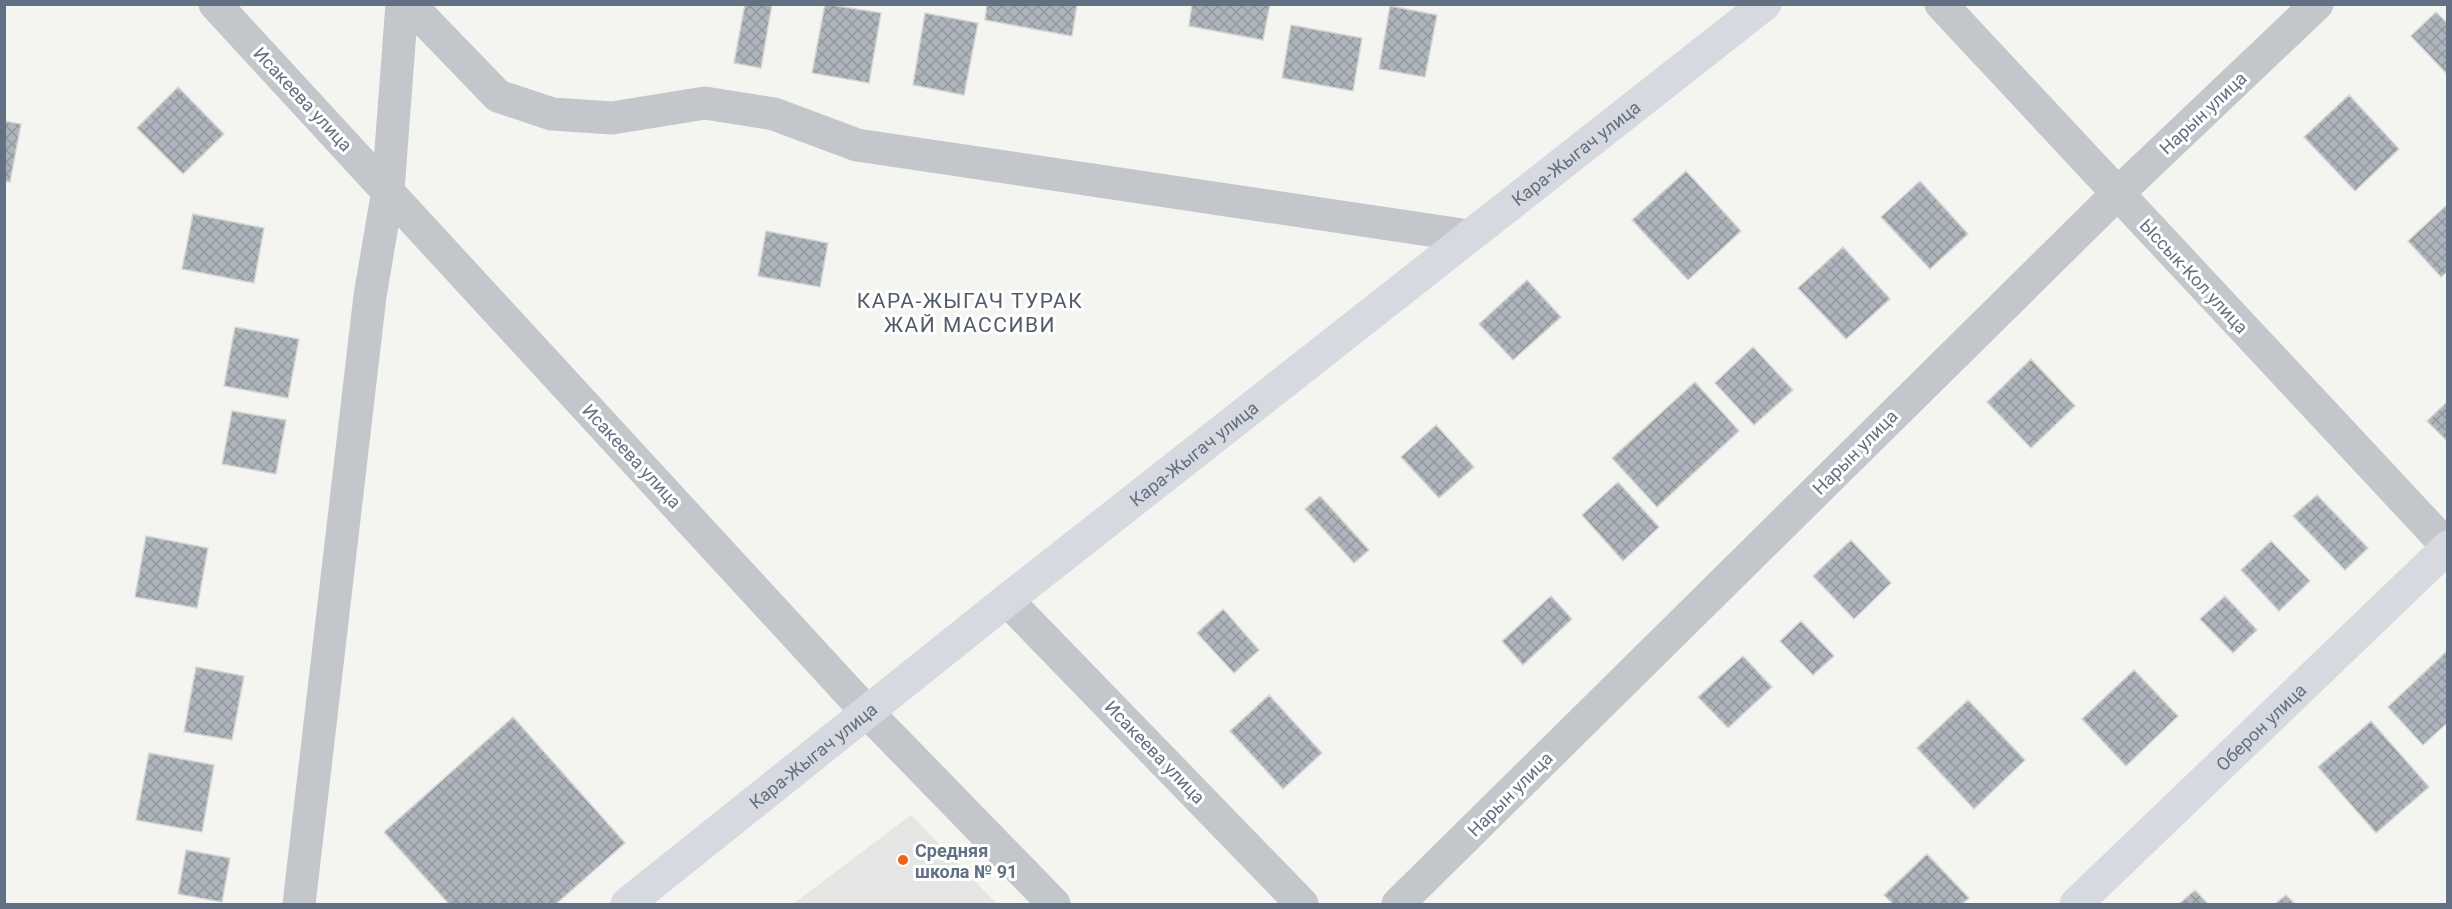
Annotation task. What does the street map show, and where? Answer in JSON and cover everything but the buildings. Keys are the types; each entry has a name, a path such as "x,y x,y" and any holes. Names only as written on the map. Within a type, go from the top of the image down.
{"street":[{"name":"Исакеева улица","path":"215,4 867,712 1054,904"},
{"path":"299,904 370,296 388,190 402,4"},
{"path":"409,4 498,96 552,114 612,118 705,103 774,114 857,145 1469,236"},
{"name":"Кара-Жыгач улица","path":"627,904 1007,600 1765,4"},
{"name":"Ыссык-Кол улица","path":"1941,4 2448,547"},
{"name":"Нарын улица","path":"1398,904 2117,194 2317,4"},
{"name":"Оберон улица","path":"2076,904 2448,547"},
{"name":"Исакеева улица","path":"1007,600 1302,904"}],"shaded area":[{"name":"Средняя школа № 91","path":"911,815 997,904 793,904"}],"place":[{"name":"Средняя школа № 91","path":"903,860"}],"district":[{"name":"КАРА-ЖЫГАЧ ТУРАК ЖАЙ МАССИВИ","path":"970,313"}]}
